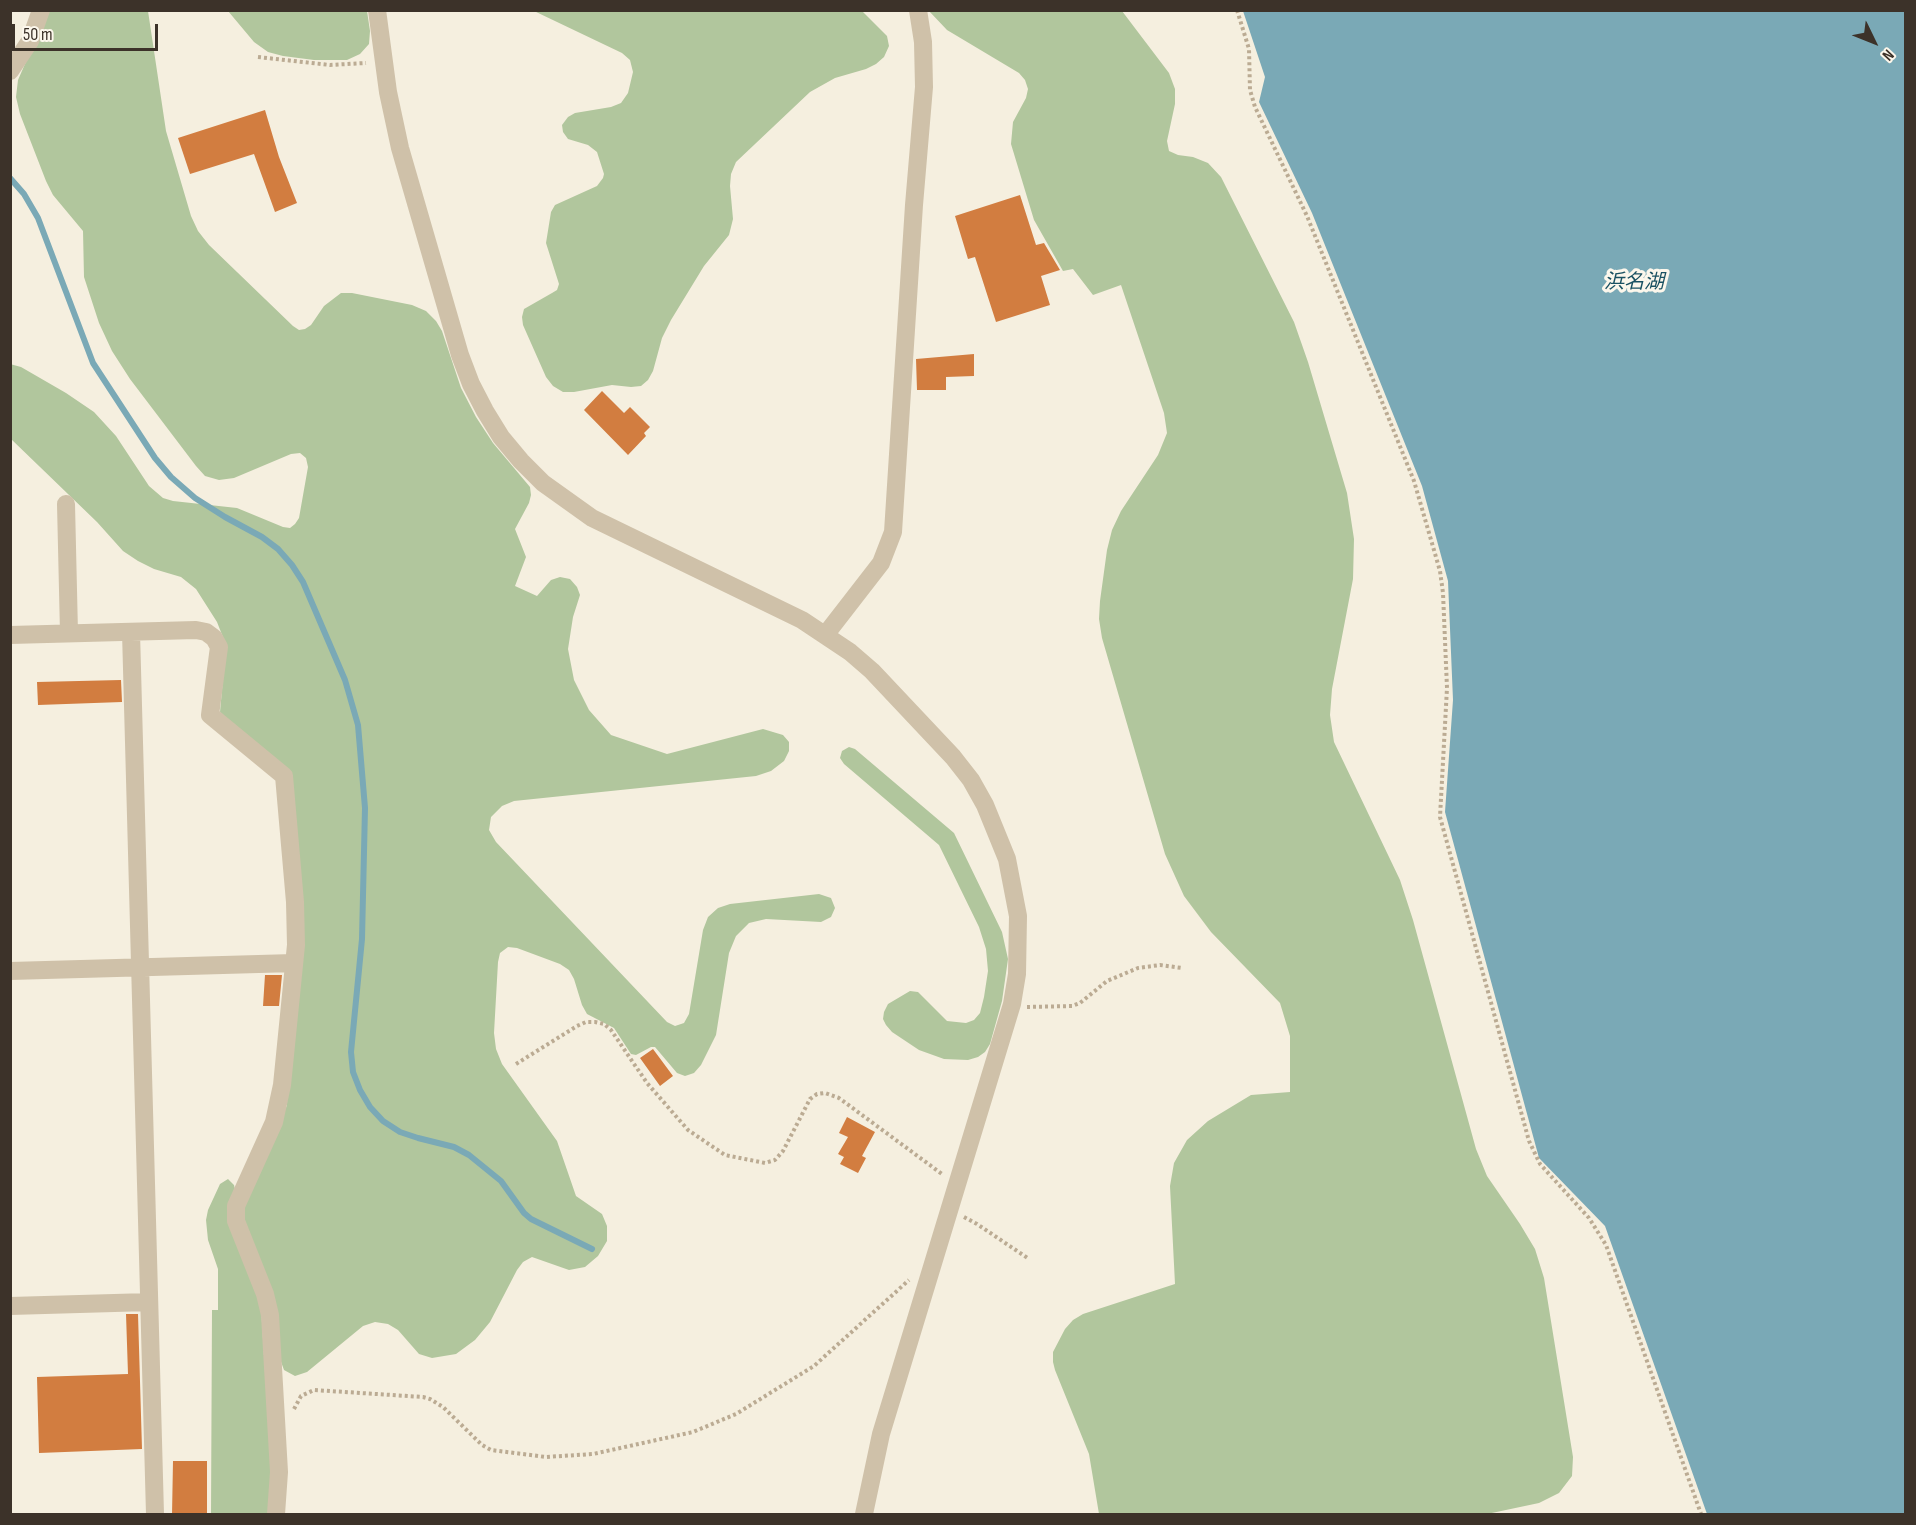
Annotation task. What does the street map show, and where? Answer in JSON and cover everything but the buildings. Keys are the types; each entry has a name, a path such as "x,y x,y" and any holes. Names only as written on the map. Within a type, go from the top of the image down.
{"street":[{"path":"10,71 30,40 41,10"},
{"path":"377,10 388,92 400,148 460,355 471,384 501,437 543,483 592,518 777,607 826,634 872,671 934,735 965,772 985,805 1007,859 1018,916 1017,974 1012,1004 882,1434 864,1515"},
{"path":"826,634 881,563 893,532 924,87 923,42 918,10"},
{"path":"66,504 69,633"},
{"path":"10,635 196,630 206,632 214,638 219,647 210,715 284,776 295,902 294,963 279,1104 274,1122 236,1206 236,1221 265,1294 270,1315 279,1472 276,1515"},
{"path":"131,632 155,1515"},
{"path":"10,971 294,963"},
{"path":"10,1306 149,1302"}],"path":[{"path":"1237,10 1249,49 1250,90 1255,107 1307,216 1414,481 1440,571 1447,688 1440,817 1529,1141 1540,1164 1590,1218 1606,1245 1701,1515"},
{"path":"258,57 330,65 384,61"},
{"path":"1012,1004 1024,1007 1072,1006 1080,1003 1107,981 1127,971 1149,966 1182,968"},
{"path":"516,1064 577,1026 586,1022 604,1024 611,1030 647,1083 688,1130 725,1155 759,1163 775,1160 783,1151 810,1099 817,1094 825,1093 839,1098 944,1176 959,1180"},
{"path":"949,1213 969,1220 1029,1259"},
{"path":"293,1417 301,1396 314,1390 423,1397 443,1407 482,1445 491,1450 546,1457 593,1454 693,1432 736,1414 814,1366 904,1284 918,1275 929,1278"}],"green space":[{"path":"48,11 148,11 166,131 191,216 198,231 209,245 293,326 299,330 311,325 324,306 341,293 352,293 412,305 426,311 436,321 442,331 461,388 476,417 493,443 530,487 529,503 515,529 526,557 515,586 537,596 551,580 560,577 570,579 577,587 580,595 573,617 568,649 574,680 589,710 611,735 667,754 763,729 783,735 789,742 789,751 784,761 771,771 756,776 514,801 502,806 491,817 489,830 496,842 667,1022 675,1026 684,1023 689,1014 703,930 708,917 718,908 730,904 819,894 831,898 835,908 831,917 821,922 766,919 749,923 736,936 729,953 716,1035 701,1065 694,1073 685,1076 677,1073 655,1047 636,1055 631,1054 614,1028 587,1014 574,979 569,970 560,964 517,948 508,947 500,953 494,1033 496,1049 502,1064 557,1141 576,1196 602,1214 607,1226 607,1241 598,1256 585,1267 569,1270 532,1257 523,1262 490,1322 475,1340 456,1354 432,1358 419,1354 398,1330 388,1324 375,1322 363,1326 307,1372 295,1376 284,1370 280,1359 243,1220 244,1207 287,1105 291,779 220,712 226,645 217,622 196,589 181,577 154,569 123,551 97,522 11,439 10,364 21,367 94,412 116,436 149,486 163,498 237,508 290,528 299,518 308,467 306,458 300,453 291,454 234,478 219,480 205,476 130,379 112,351 99,323 84,277 83,231 53,195 46,181 20,114 16,97 18,80"},
{"path":"228,11 367,11 369,44 360,54 347,60 314,60 283,56 268,52 254,42"},
{"path":"534,11 862,11 887,36 889,46 884,57 876,64 835,78 810,92 736,162 731,174 733,219 729,235 704,266 671,320 662,338 653,371 641,386 612,385 563,392 553,386 546,377 523,325 524,309 557,290 559,284 546,243 551,212 555,205 597,186 604,174 597,152 588,145 568,139 563,132 562,125 568,117 575,113 621,103 628,93 633,72 630,60 622,53"},
{"path":"929,11 1122,11 1169,73 1175,89 1175,104 1167,141 1169,151 1208,163 1221,177 1294,322 1347,493 1354,539 1353,579 1332,689 1330,715 1334,742 1400,880 1476,1149 1487,1176 1535,1249 1544,1278 1573,1457 1572,1476 1559,1493 1539,1503 1487,1514 1099,1514 1089,1454 1055,1370 1053,1352 1065,1329 1083,1314 1175,1284 1170,1186 1174,1163 1187,1140 1208,1121 1251,1095 1290,1092 1290,1036 1280,1003 1211,932 1184,896 1165,854 1102,638 1099,619 1100,601 1112,530 1121,511 1158,455 1167,433 1164,413 1121,285 1093,295 1073,269 1063,271 1034,220 1011,144 1013,122 1026,98 1028,89 1025,80 1019,73 947,30"},
{"path":"849,747 855,749 954,833 1002,932 1008,959 1002,1001 990,1044 978,1057 968,1060 944,1059 919,1050 892,1032 883,1019 888,1004 910,991 918,992 947,1021 966,1023 974,1020 980,1013 984,997 988,971 986,949 979,927 939,845 844,764 840,758 842,751"},
{"path":"228,1179 234,1185 261,1306 271,1472 269,1514 211,1514 212,1310 218,1310 218,1269 208,1240 206,1220 220,1184"}],"water":[{"name":"浜名湖","path":"1243,11 1905,11 1905,1514 1707,1514 1605,1226 1539,1158 1445,812 1453,700 1448,581 1422,486 1312,213 1259,102 1265,77"}],"waterway":[{"path":"10,178 24,194 38,218 93,363 155,458 171,477 195,498 262,537 278,549 292,565 303,582 345,680 358,725 365,808 362,939 351,1052 353,1072 360,1090 370,1107 383,1121 400,1132 454,1147 469,1155 501,1181 531,1219 592,1249"}]}
